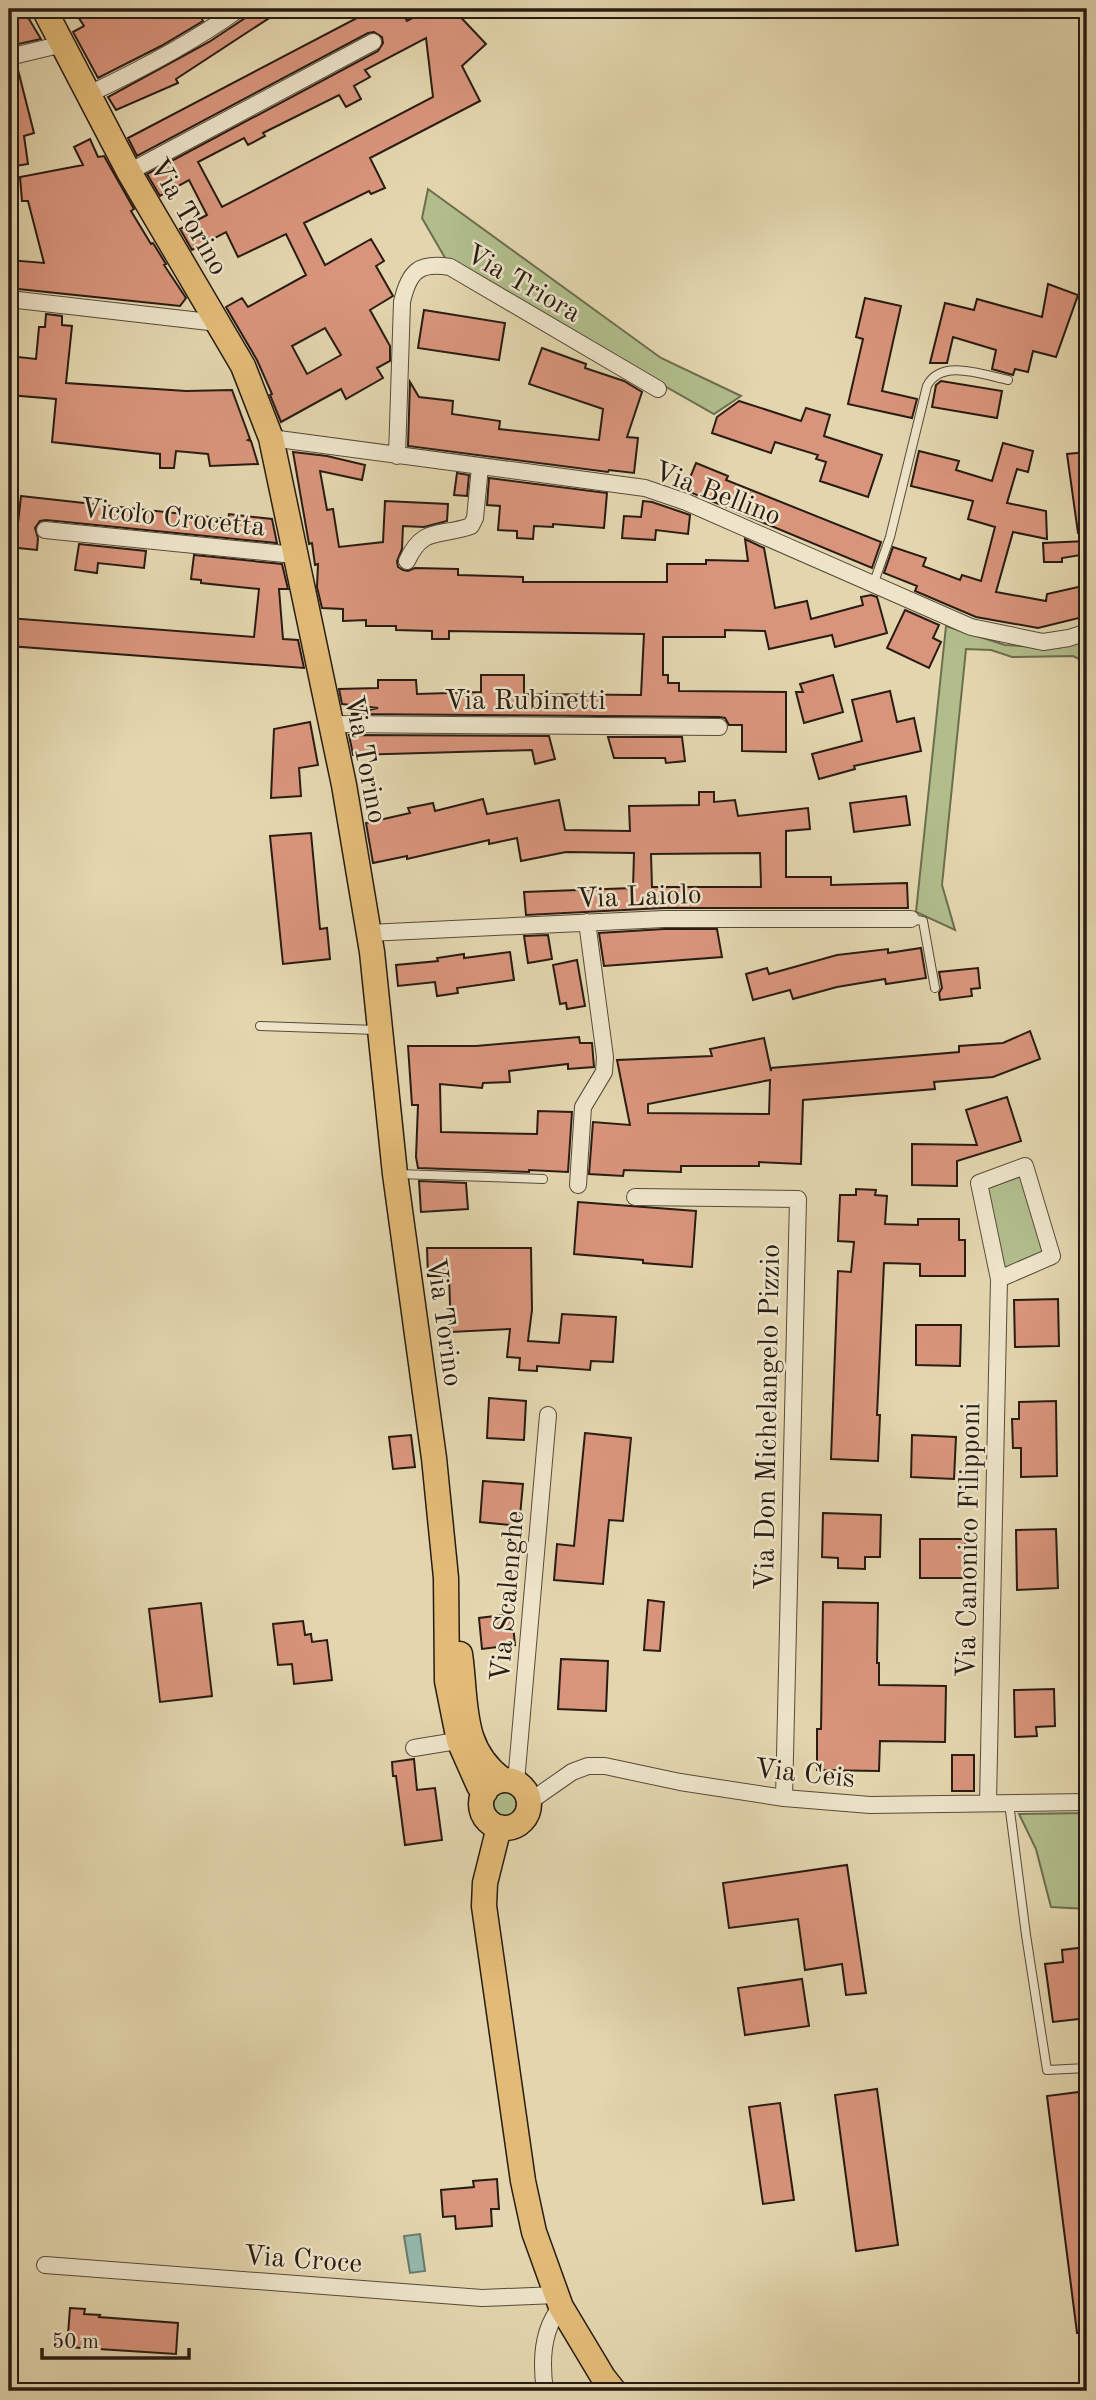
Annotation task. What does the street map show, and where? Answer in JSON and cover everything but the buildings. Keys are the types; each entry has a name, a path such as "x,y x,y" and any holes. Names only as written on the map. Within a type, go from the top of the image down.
{"main road":[{"name":"Via Torino","path":"44,9 129,172 251,383 271,438 344,785 368,933 395,1174 434,1458 446,1578 447,1681 465,1740 508,1789"},
{"path":"508,1789 526,1816 514,1826 499,1827 486,1818 481,1803 508,1789"},
{"path":"499,1827 485,1882 484,1906 523,2180 534,2232 559,2301 614,2391"}],"street":[{"path":"89,94 151,64 208,31 239,9"},
{"path":"129,172 373,42"},
{"path":"9,57 63,44"},
{"name":"Via Triora","path":"397,456 402,302 406,286 415,271 432,264 450,267 658,389"},
{"path":"9,299 218,323"},
{"name":"Via Bellino","path":"271,438 645,488 686,502 971,627 1043,642 1087,632"},
{"path":"407,561 415,544 425,537 471,526 475,518 480,467"},
{"name":"Vicolo Crocetta","path":"45,530 295,555"},
{"name":"Via Rubinetti","path":"331,724 719,727"},
{"name":"Via Laiolo","path":"368,933 664,919 911,919"},
{"path":"578,1185 583,1107 604,1072 605,1057 587,922"},
{"name":"Via Canonico Filipponi","path":"988,1802 999,1279 979,1184 1025,1167 1052,1256 999,1279"},
{"name":"Via Don Michelangelo Pizzio","path":"635,1197 798,1199 784,1798"},
{"name":"Via Scalenghe","path":"508,1789 548,1415"},
{"path":"414,1748 465,1740"},
{"name":"Via Ceis","path":"508,1789 588,1766 605,1766 680,1782 784,1798 870,1805 1087,1802"},
{"name":"Via Croce","path":"45,2265 482,2298 559,2301"},
{"path":"545,2391 543,2377 547,2334 559,2301"}],"lane":[{"path":"873,585 890,537 931,377 951,370 1008,380"},
{"path":"911,919 923,921 935,988"},
{"path":"260,1026 380,1030"},
{"path":"395,1174 543,1179"},
{"path":"1009,1803 1047,2070 1087,2068"}],"green space":[{"path":"428,189 661,358 741,396 714,414 448,263 422,218"},
{"path":"946,626 1005,645 1057,648 1087,641 1087,663 1073,656 1012,657 991,650 966,649 942,885 955,930 916,912"},
{"path":"1025,1166 1052,1256 999,1279 979,1184"},
{"path":"505,1792 514,1796 518,1805 514,1814 505,1818 496,1814 492,1805 496,1796"},
{"path":"1087,1813 1087,1909 1051,1907 1036,1849 1019,1814"}],"water":[{"path":"420,2234 425,2271 410,2273 404,2236"}]}
